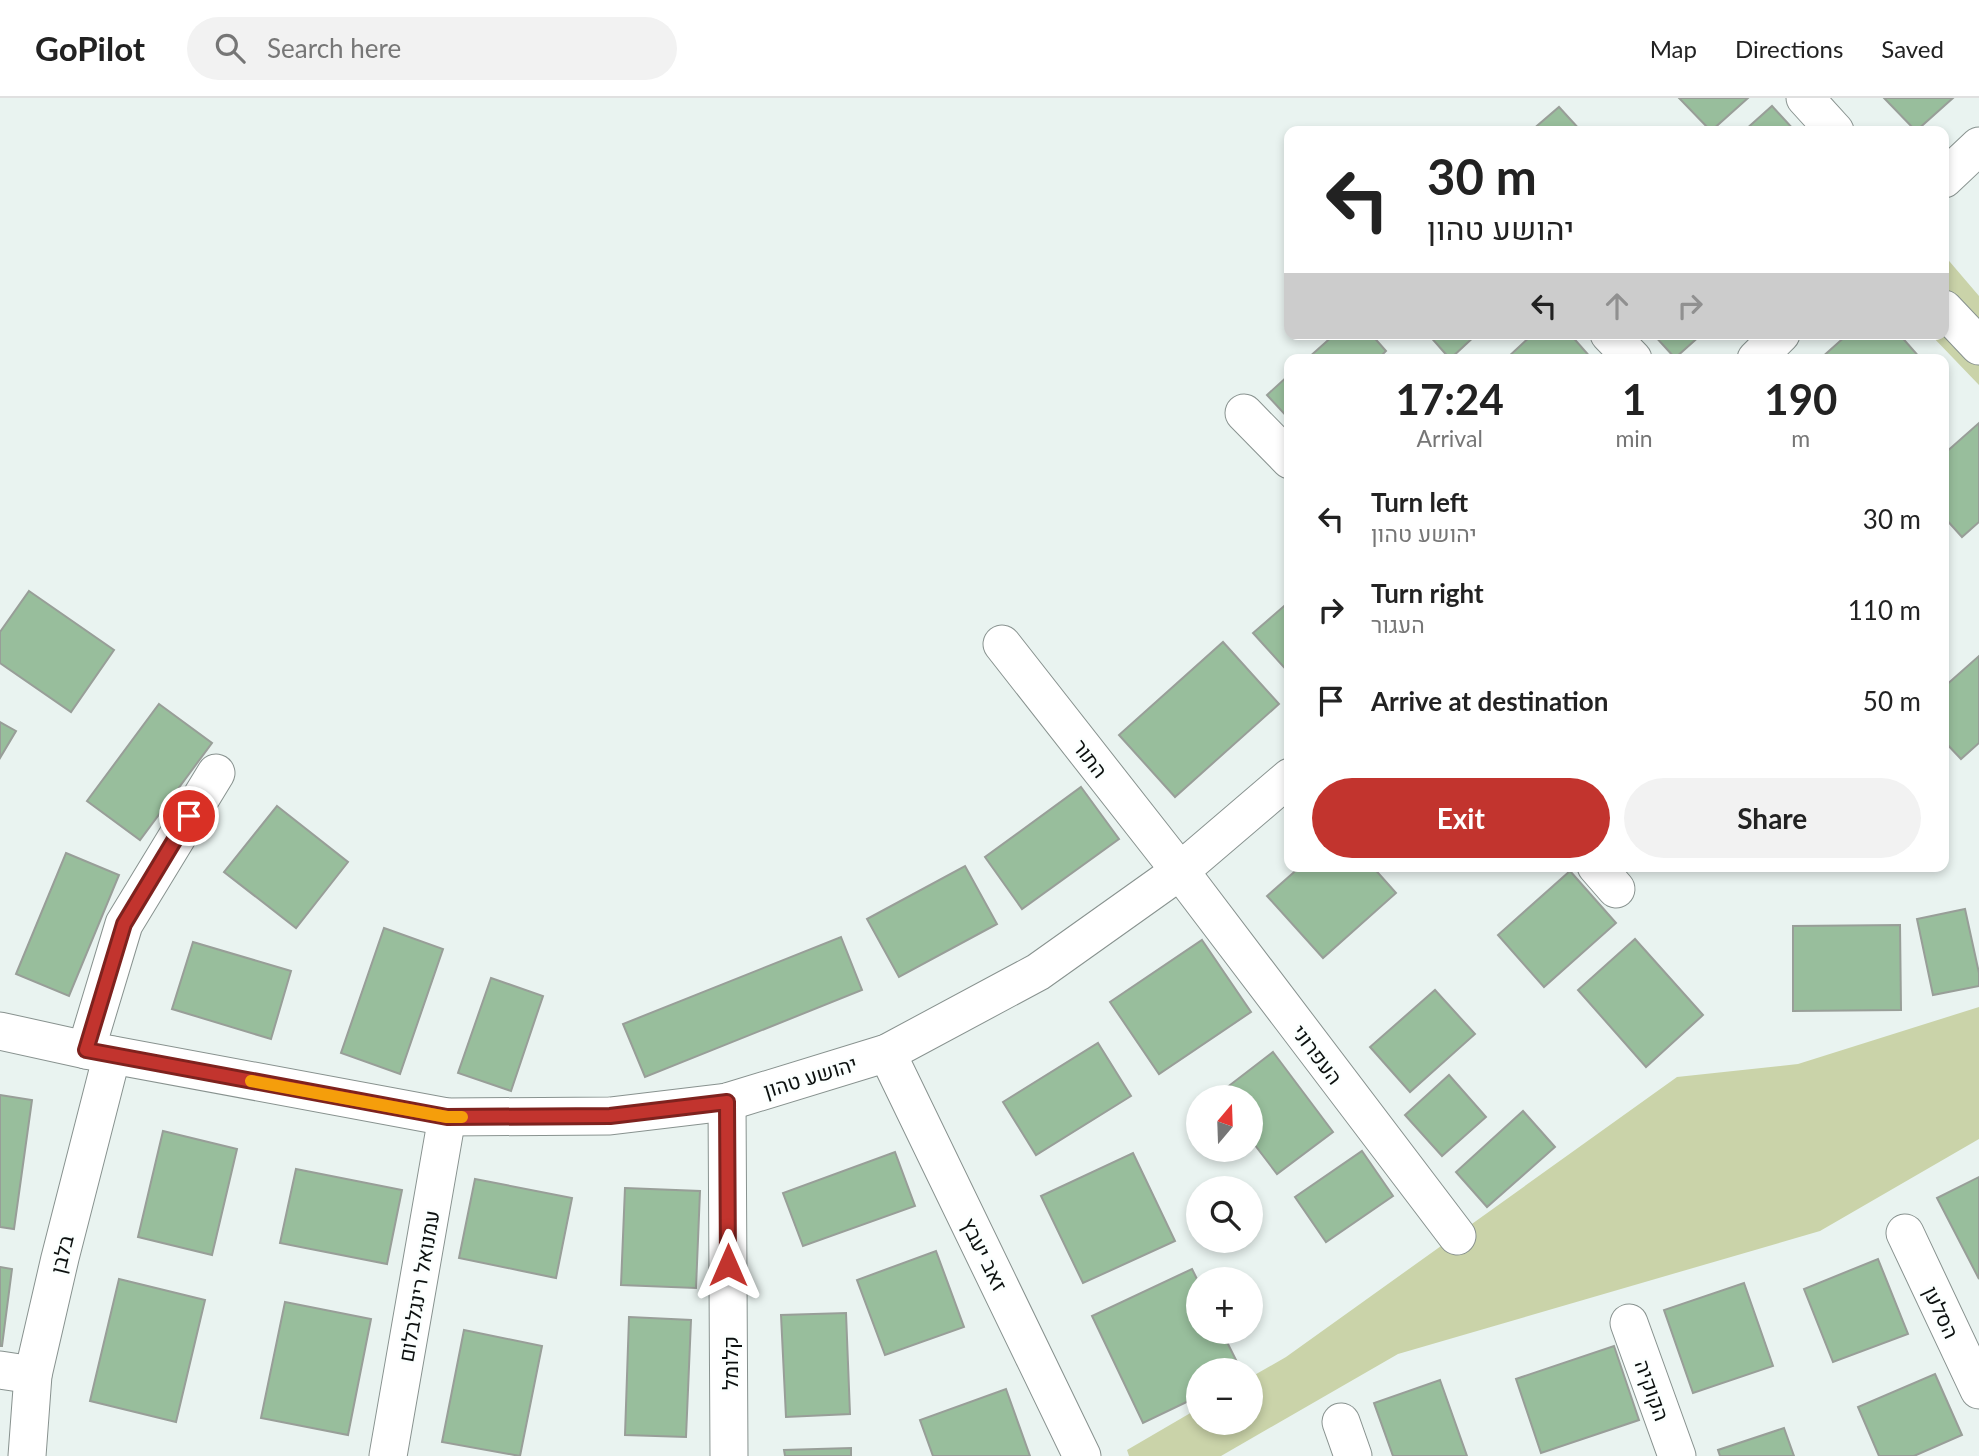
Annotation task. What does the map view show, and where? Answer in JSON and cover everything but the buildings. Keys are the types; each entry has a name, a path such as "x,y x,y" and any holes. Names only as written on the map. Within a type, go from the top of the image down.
{"street":[{"path":"1805,98 1830,126"},
{"path":"1949,174 1979,146"},
{"path":"1949,314 1979,346"},
{"path":"1615,340 1628,354"},
{"path":"1761,354 1775,340"},
{"path":"1244,413 1284,454"},
{"name":"התור","path":"1002,644 1180,871"},
{"name":"בלבן","path":"27,1456 16,1373 60,1258 124,924 216,773"},
{"name":"יהושע טהון","path":"0,1031 447,1117 610,1116 727,1102 887,1053 1038,972 1180,871 1284,783"},
{"name":"העפרוני","path":"1180,871 1457,1236"},
{"name":"זאב יעבץ","path":"887,1053 1082,1456"},
{"name":"קלומל","path":"727,1102 729,1456"},
{"name":"עמנואל רינגלבלום","path":"388,1456 447,1117"},
{"name":"הסלען","path":"1905,1233 1979,1390"},
{"name":"הקוקיה","path":"1629,1323 1677,1456"},
{"path":"1341,1422 1353,1456"}],"green space":[{"path":"1949,261 1979,296 1979,385 1936,340 1949,340"},
{"path":"1979,1007 1979,1139 1820,1231 1398,1354 1263,1432 1263,1370 1286,1357 1677,1077 1798,1064"},
{"path":"1186,1416 1186,1435 1257,1435 1221,1456 1129,1456 1127,1450"}],"slow traffic":[{"path":"251,1081 447,1117 462,1117"}],"route":[{"path":"189,816 124,924 86,1050 447,1117 610,1116 727,1102 728,1265"}]}
